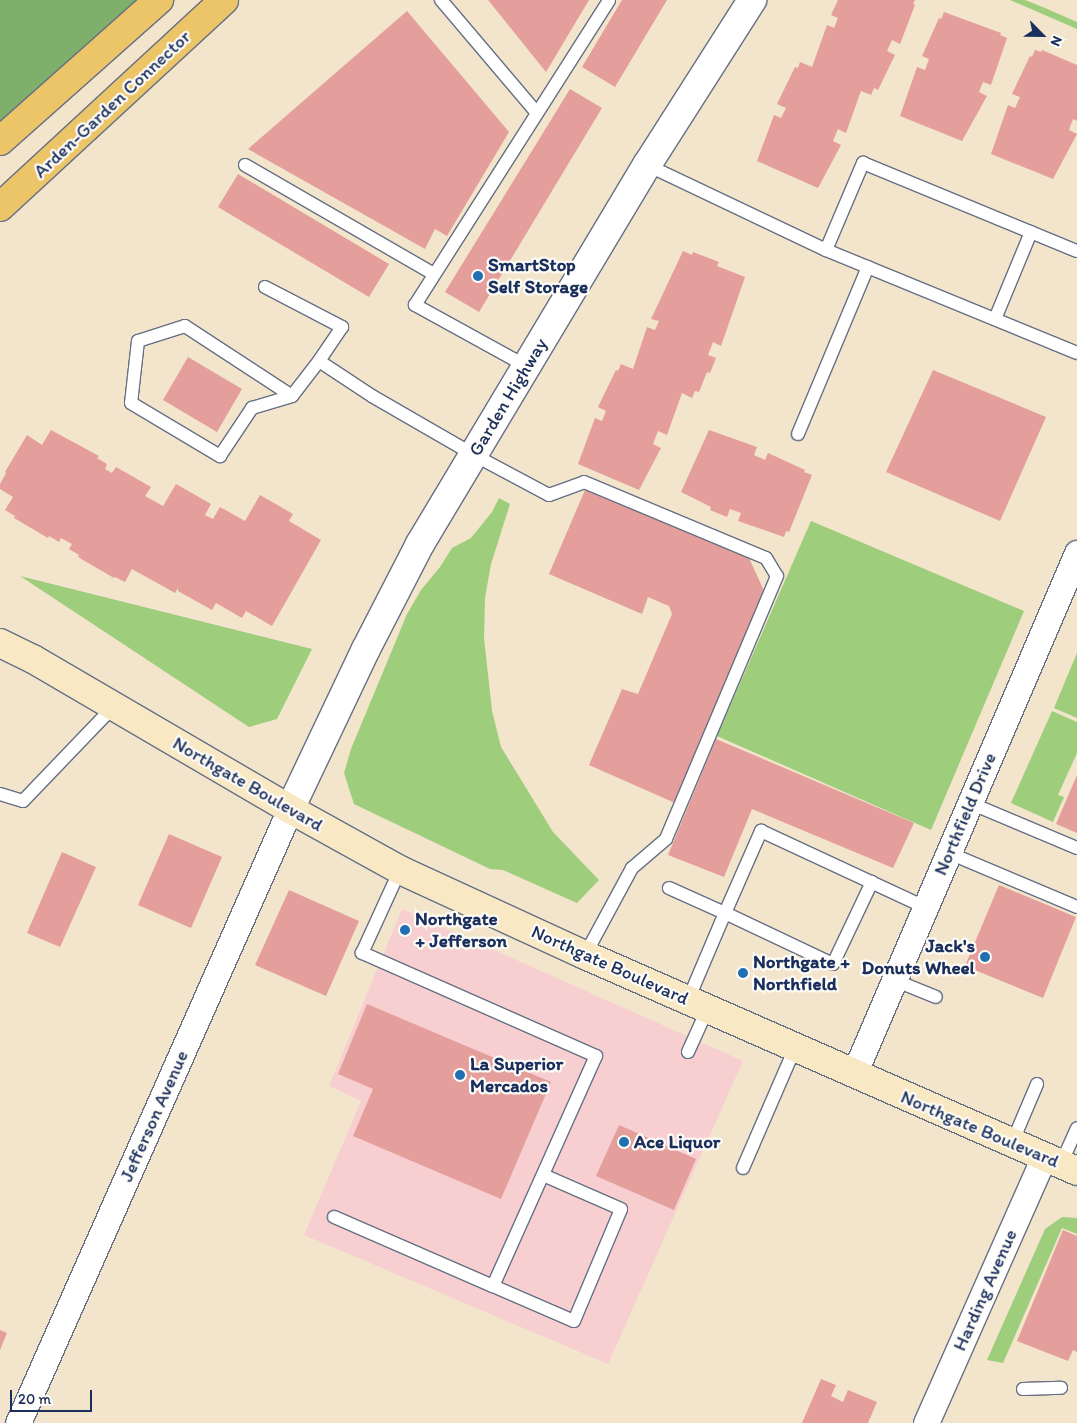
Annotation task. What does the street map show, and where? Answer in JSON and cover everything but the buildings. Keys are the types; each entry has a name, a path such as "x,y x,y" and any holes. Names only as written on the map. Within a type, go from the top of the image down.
{"main road":[{"path":"0,141 159,0"},
{"name":"Arden-Garden Connector","path":"0,207 224,0"},
{"name":"Northgate Boulevard","path":"0,643 114,705 290,809 400,870 584,955 1061,1164"}],"street":[{"name":"Garden Highway","path":"290,809 366,649 420,544 647,165 752,0"},
{"name":"Northfield Drive","path":"854,1074 1077,554"},
{"name":"Jefferson Avenue","path":"18,1423 290,809"},
{"name":"Harding Avenue","path":"926,1423 1061,1164"}],"lane":[{"path":"441,0 537,113"},
{"path":"526,366 414,305 608,0"},
{"path":"826,250 863,163 1077,251"},
{"path":"245,165 434,274"},
{"path":"647,165 826,250 1077,353"},
{"path":"995,319 1031,232"},
{"path":"798,434 868,267"},
{"path":"265,287 342,327 292,396 252,408 220,456 131,403 138,341 185,326 292,396"},
{"path":"319,361 372,396 474,455 550,495 584,482 766,558 777,576 666,839 632,868 584,955"},
{"path":"0,794 23,801 114,705"},
{"path":"970,804 1077,848"},
{"path":"688,1052 698,1004 725,913 760,831 925,907"},
{"path":"949,853 1077,907"},
{"path":"400,870 362,954 596,1056 493,1286"},
{"path":"669,888 833,964 872,882"},
{"path":"894,980 936,996"},
{"path":"742,1168 795,1048"},
{"path":"1012,1143 1037,1084"},
{"path":"1061,1164 1077,1128"},
{"path":"334,1217 574,1321 621,1209 543,1175"},
{"path":"1023,1389 1061,1388"}],"shaded area":[{"path":"402,909 743,1061 608,1364 304,1235 361,1101 329,1086"}],"green space":[{"path":"0,0 153,0 0,124"},
{"path":"1010,0 1025,0 1045,8 1077,22 1077,29"},
{"path":"499,498 510,504 491,564 485,598 484,638 492,711 501,747 553,832 599,880 577,903 503,870 490,869 354,804 344,773 351,749 407,614 421,590 440,567 452,548 471,538 492,512"},
{"path":"811,521 1024,611 931,830 717,736"},
{"path":"20,576 312,649 277,719 249,727"},
{"path":"1077,653 1077,718 1054,708"},
{"path":"1052,711 1077,722 1077,753 1058,795 1064,797 1053,822 1011,803"},
{"path":"1062,1217 1077,1218 1077,1234 1062,1228 1003,1363 987,1360 1045,1229"}],"place":[{"name":"SmartStop Self Storage","path":"478,276"},
{"name":"Northgate + Jefferson","path":"405,930"},
{"name":"Jack's Donuts Wheel","path":"985,957"},
{"name":"Northgate + Northfield","path":"743,973"},
{"name":"La Superior Mercados","path":"460,1075"},
{"name":"Ace Liquor","path":"624,1142"}]}
